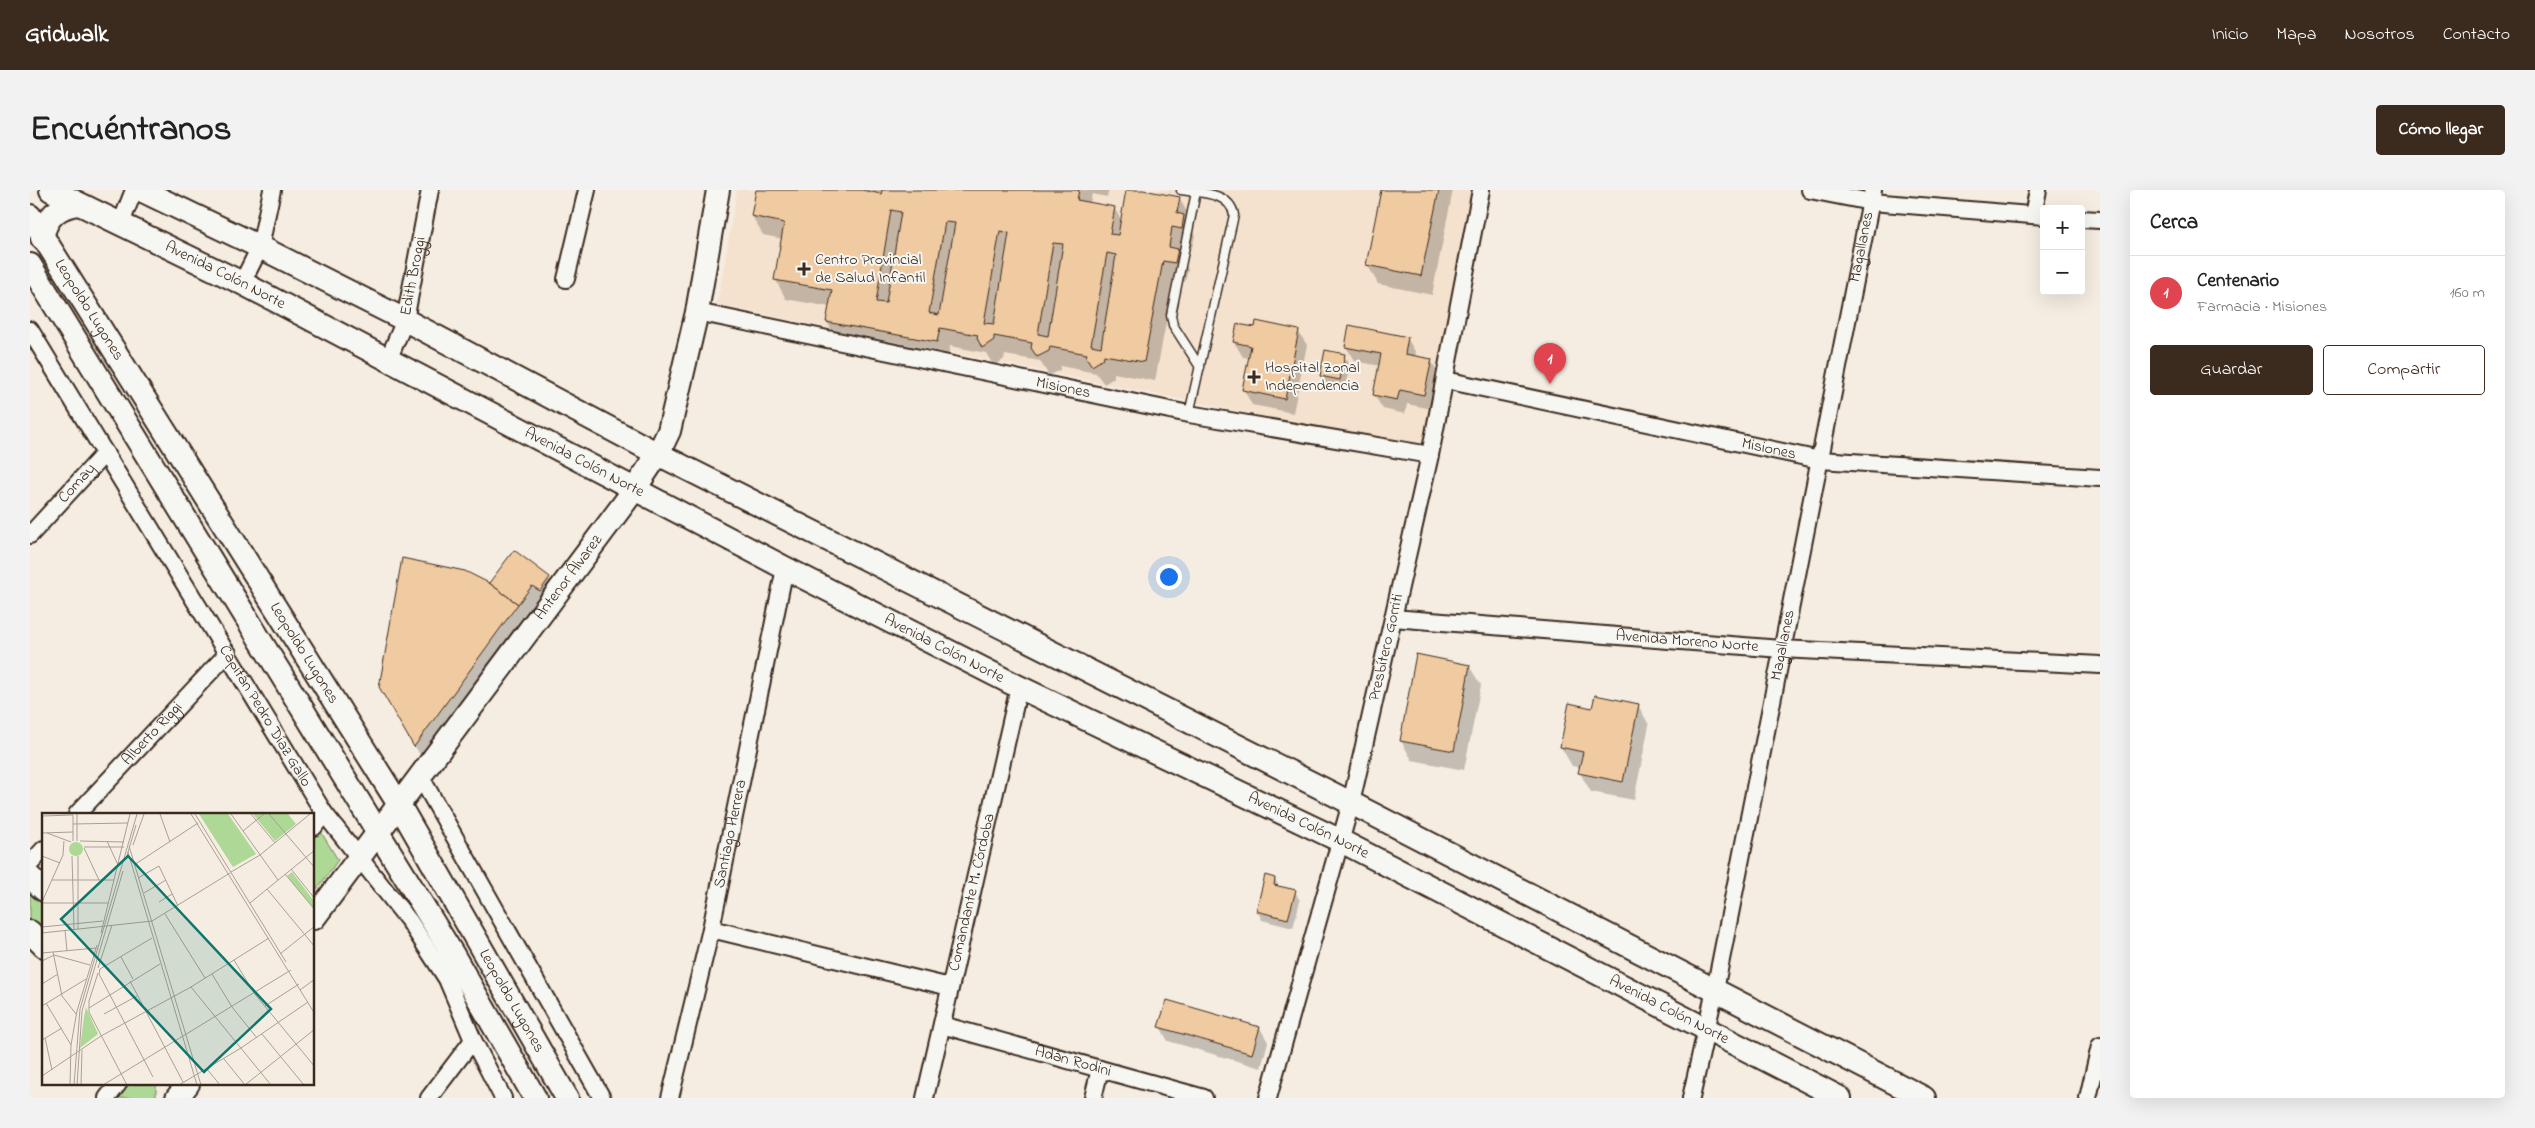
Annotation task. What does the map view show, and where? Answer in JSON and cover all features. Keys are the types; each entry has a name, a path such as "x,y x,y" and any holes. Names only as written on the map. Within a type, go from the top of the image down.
{"main road":[{"name":"Avenida Colón Norte","path":"51,190 242,283 634,490 1019,687 1339,840 1840,1098"},
{"path":"141,190 260,246 405,320 658,454 1350,803 1924,1098"},
{"name":"Antenor Álvarez","path":"315,917 398,803 634,490 658,454 669,431 697,312 718,190"},
{"path":"42,238 44,227 50,217 68,205 79,204"},
{"name":"Leopoldo Lugones","path":"30,216 42,238 398,803 567,1098"},
{"name":"Leopoldo Lugones","path":"30,265 452,953 535,1098"},
{"path":"30,877 42,888"},
{"path":"30,932 42,944"},
{"path":"177,1098 186,1086"}],"street":[{"path":"121,223 134,190"},
{"path":"242,283 260,246 272,190"},
{"name":"Edith Broggi","path":"388,360 405,320 430,190"},
{"path":"566,279 587,190"},
{"name":"Presbítero Gorriti","path":"1268,1098 1350,803 1430,455 1481,190"},
{"path":"1810,190 2039,216 2038,190"},
{"name":"Magallanes","path":"1691,1098 1715,990 1872,196"},
{"path":"2085,219 2100,220"},
{"name":"Misiones","path":"697,312 1189,414 1430,455"},
{"name":"Capitán Pedro Díaz Gallo","path":"30,330 324,813 410,922 447,979 473,1040 504,1098"},
{"name":"Misiones","path":"1445,380 1820,460 2100,478"},
{"name":"Comay","path":"30,535 106,453"},
{"name":"Santiago Herrera","path":"670,1098 710,929 785,568"},
{"name":"Avenida Moreno Norte","path":"1393,618 1781,649 2100,665"},
{"name":"Alberto Riggi","path":"78,813 228,653"},
{"name":"Comandante M. Córdoba","path":"925,1098 1019,687"},
{"path":"420,774 602,1098"},
{"path":"315,826 324,813"},
{"path":"30,864 42,851"},
{"path":"710,929 950,987"},
{"name":"Adán Rodini","path":"942,1025 1204,1098"},
{"path":"430,1098 473,1040"},
{"path":"2088,1098 2099,1053"},
{"path":"1092,1098 1100,1069"},
{"path":"107,1098 116,1086"}],"lane":[{"path":"1181,190 1223,197 1232,205 1234,215 1189,414"},
{"path":"1196,192 1171,315 1173,325 1200,367"}],"shaded area":[{"name":"Hospital Zonal Independencia","path":"737,190 1472,190 1424,449 717,305"}],"green space":[{"path":"318,827 338,860 315,892 315,832"},
{"path":"30,893 42,901 42,932 30,921"},
{"path":"122,1086 156,1086 156,1098 113,1098"}],"building":[{"path":"756,190 862,190 881,194 882,190 1079,190 1077,200 1115,207 1110,234 1118,235 1126,190 1143,190 1180,197 1177,213 1184,215 1182,229 1172,227 1169,247 1178,249 1175,263 1163,261 1144,362 1104,355 1103,359 1092,366 1086,357 1087,354 1050,347 1049,351 1037,357 1031,348 1032,343 994,336 994,340 982,348 977,338 978,335 940,328 937,342 826,322 832,290 774,280 784,223 751,216","holes":["891,210 901,212 886,303 876,302","945,222 955,223 939,315 929,313","1000,231 1009,233 994,324 984,323","1053,243 1063,244 1048,336 1038,334","1107,253 1116,255 1101,347 1091,345"]},
{"path":"1381,190 1439,190 1421,276 1366,265"},
{"path":"1256,321 1299,330 1285,399 1242,390 1251,346 1233,342 1237,324 1255,327"},
{"path":"1349,325 1408,337 1405,354 1432,359 1424,395 1400,390 1397,400 1373,395 1381,354 1345,347"},
{"path":"1325,350 1345,354 1340,380 1320,376"},
{"path":"514,550 550,577 540,591 532,586 518,604 489,583"},
{"path":"402,558 465,571 489,583 518,604 414,747 379,687"},
{"path":"1416,654 1470,665 1454,751 1400,741"},
{"path":"1595,695 1639,704 1623,782 1578,773 1583,752 1560,747 1569,703 1592,708"},
{"path":"1265,875 1275,878 1274,885 1296,890 1288,919 1256,911"},
{"path":"1167,1000 1260,1027 1252,1054 1158,1027"}],"place":[{"name":"Centro Provincial de Salud Infantil","path":"804,269"},
{"name":"Hospital Zonal Independencia","path":"1254,377"},
{"name":"Centenario","path":"1550,384"}]}
